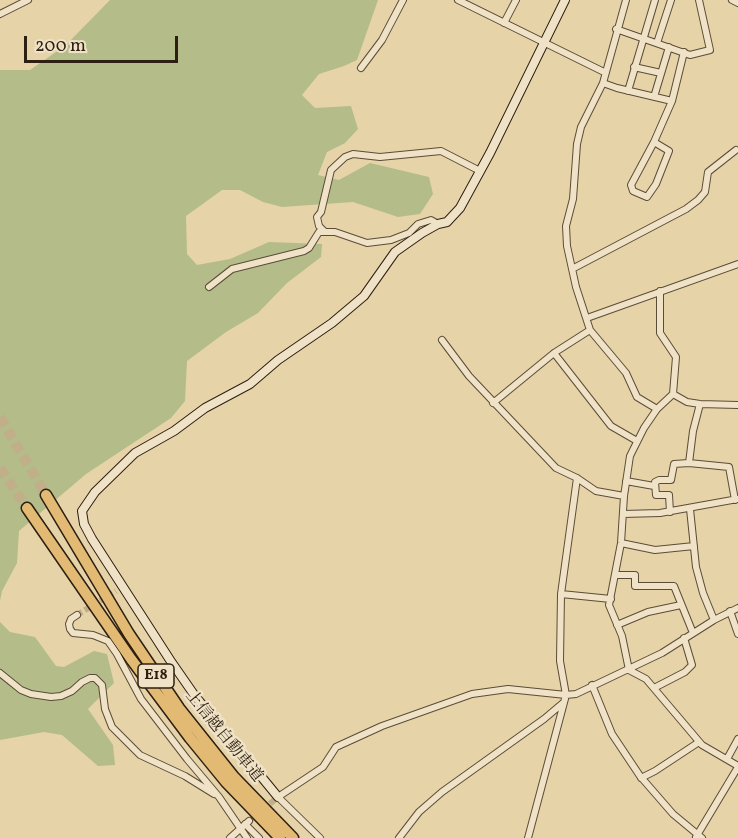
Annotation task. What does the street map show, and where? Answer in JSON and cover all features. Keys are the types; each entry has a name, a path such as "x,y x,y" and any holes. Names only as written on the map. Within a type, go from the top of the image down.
{"highway":[{"name":"上信越自動車道","path":"46,495 123,625 179,708 234,777 293,838"},
{"name":"上信越自動車道","path":"27,508 131,659 190,738 226,782 280,838"}],"street":[{"path":"0,14 28,0"},
{"path":"361,68 382,40 403,0"},
{"path":"458,0 466,1 504,23 604,72"},
{"path":"504,23 516,0"},
{"path":"320,838 278,797 195,696 119,589 84,524 82,511 95,492 135,453 174,432 205,408 250,384 278,360 333,323 364,296 395,252 404,244 438,224 447,222 460,208 480,171 566,0"},
{"path":"626,0 604,72 603,83 581,127 577,144 573,199 566,226 567,246 576,287 590,330 626,373 637,397 657,410"},
{"path":"628,91 655,0"},
{"path":"657,43 671,0"},
{"path":"616,29 690,56 710,50 699,0"},
{"path":"732,0 738,3"},
{"path":"654,97 669,47"},
{"path":"654,142 669,151 656,184 647,197 633,191 631,185 654,142 672,101 684,52"},
{"path":"634,67 662,73"},
{"path":"603,83 672,101"},
{"path":"572,269 686,209 705,192 708,172 736,150"},
{"path":"438,224 431,220 418,224 409,233 391,240 367,243 324,231 319,226 317,217 324,200 331,170 345,157 353,154 381,157 441,151 480,171"},
{"path":"209,287 232,270 304,251 309,248 319,232 324,231"},
{"path":"587,318 738,264"},
{"path":"628,670 621,636 609,605 621,543 624,496 630,456 657,410 673,394 676,357 660,333 660,291"},
{"path":"493,403 554,353 590,330"},
{"path":"442,340 493,403 556,468 596,491 624,496"},
{"path":"554,353 611,426 637,441"},
{"path":"673,394 687,402 738,405"},
{"path":"689,463 693,431 700,404"},
{"path":"623,514 670,512 736,499 729,467 689,463 674,464 671,480 659,480 654,486 656,495 669,495 670,512"},
{"path":"528,838 566,695 560,661 561,594 577,478"},
{"path":"626,481 654,486"},
{"path":"690,509 703,593 714,620"},
{"path":"621,543 656,550 694,546"},
{"path":"616,574 635,575 635,585 674,586 693,633"},
{"path":"561,594 611,598"},
{"path":"617,625 648,612 681,605"},
{"path":"278,797 323,767 336,747 382,726 477,693 508,689 576,694 628,670 738,608"},
{"path":"730,611 738,634"},
{"path":"77,615 71,618 69,624 73,633 93,635 108,641 141,699 219,797 259,838"},
{"path":"654,688 685,672 692,665 684,638"},
{"path":"592,685 612,734 641,778 673,814 699,837 738,767 699,742 646,679 628,670"},
{"path":"0,673 21,690 51,697 61,696 72,691 82,682 95,678 102,685 105,709 112,727 140,755 185,776 219,797"},
{"path":"399,838 419,812 442,792 544,720 563,703"},
{"path":"727,759 738,740"},
{"path":"641,778 699,742"},
{"path":"245,824 245,837"},
{"path":"230,838 245,824"}],"green space":[{"path":"110,0 378,0 357,60 319,74 302,95 315,108 351,106 358,129 345,143 327,152 318,175 339,180 370,163 429,177 433,194 420,214 398,217 353,202 282,207 263,202 240,190 222,190 186,216 187,254 197,265 230,259 269,242 322,244 321,257 287,283 258,313 226,332 187,361 185,401 171,418 86,474 19,531 17,563 2,591 0,601 0,70 30,70 66,45"},
{"path":"0,622 10,632 35,637 56,666 64,667 94,651 107,654 114,683 88,709 113,745 115,765 98,766 62,735 44,732 0,740"}],"tunnel":[{"path":"0,417 46,495"},
{"path":"0,468 27,508"},
{"path":"77,615 116,591"},
{"path":"249,821 278,797"}]}
